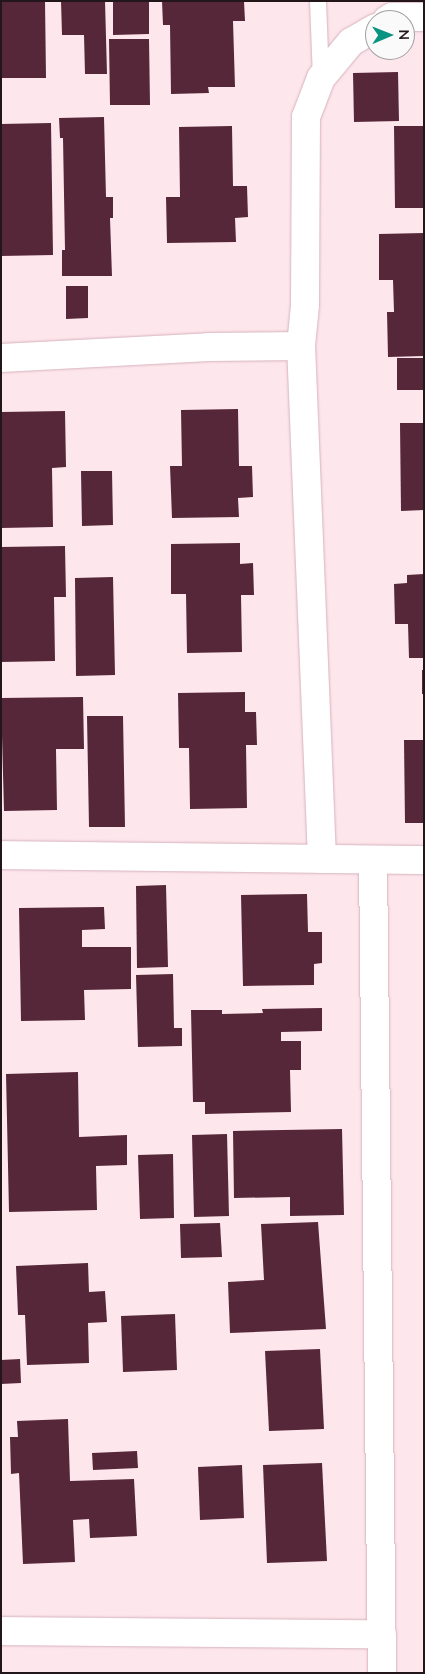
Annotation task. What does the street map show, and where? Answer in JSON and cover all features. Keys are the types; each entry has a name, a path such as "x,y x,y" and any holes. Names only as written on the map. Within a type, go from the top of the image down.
{"street":[{"path":"322,859 301,346 305,305 306,117 322,78 351,42 365,34"},
{"path":"1,358 209,347 301,346"},
{"path":"1,855 424,860"},
{"path":"373,860 382,1673"},
{"path":"1,1631 382,1634"}],"lane":[{"path":"318,1 322,78"}],"building":[{"path":"1,1 45,1 46,78 1,78"},
{"path":"61,1 105,1 107,74 85,74 84,35 62,35"},
{"path":"113,1 149,1 149,34 113,35"},
{"path":"162,1 244,1 245,21 233,21 235,87 208,87 209,93 171,94 170,25 163,25"},
{"path":"109,39 149,39 150,105 110,105"},
{"path":"398,72 399,121 354,122 353,73"},
{"path":"104,117 106,197 113,197 113,218 110,218 112,276 62,276 62,250 65,250 63,138 60,138 59,118"},
{"path":"51,123 53,255 1,256 1,124"},
{"path":"232,126 233,186 247,186 248,217 235,218 236,242 167,243 166,197 180,197 179,127"},
{"path":"394,126 424,126 424,208 395,208"},
{"path":"424,233 424,356 388,357 387,312 394,312 393,280 379,280 379,234"},
{"path":"66,286 88,286 88,318 66,319"},
{"path":"397,358 424,358 424,390 397,390"},
{"path":"238,409 239,466 252,466 253,497 238,498 239,517 172,518 170,466 182,466 181,410"},
{"path":"65,411 66,467 52,468 53,527 1,528 1,412"},
{"path":"400,423 424,423 424,510 401,511"},
{"path":"81,471 112,471 113,525 82,526"},
{"path":"240,543 240,564 253,563 254,595 241,595 242,652 187,653 186,594 171,594 171,544"},
{"path":"65,546 66,597 54,597 55,661 1,662 1,547"},
{"path":"424,574 424,658 409,658 408,624 395,624 394,584 407,583 407,575"},
{"path":"113,577 115,675 76,676 75,578"},
{"path":"422,670 424,670 424,694 422,694"},
{"path":"245,692 245,712 256,712 257,745 246,745 247,808 190,809 189,748 179,748 178,693"},
{"path":"83,697 84,749 56,749 57,810 4,811 1,698"},
{"path":"87,716 123,716 125,827 89,827"},
{"path":"404,740 424,740 424,823 405,823"},
{"path":"166,885 168,967 137,968 136,886"},
{"path":"307,894 308,932 322,932 322,963 314,964 314,985 243,986 241,895"},
{"path":"104,907 105,929 82,930 82,947 131,947 131,989 84,990 85,1020 21,1021 19,908"},
{"path":"173,974 174,1028 182,1028 182,1046 138,1047 136,975"},
{"path":"322,1008 322,1031 281,1032 281,1041 301,1041 301,1070 290,1070 291,1112 205,1114 205,1102 193,1102 191,1010 222,1010 222,1014 263,1013 262,1009"},
{"path":"78,1072 79,1137 127,1135 127,1165 96,1166 97,1210 9,1212 6,1074"},
{"path":"342,1129 344,1215 290,1216 290,1197 234,1198 233,1131"},
{"path":"227,1134 229,1216 194,1217 192,1135"},
{"path":"173,1154 174,1218 140,1219 138,1155"},
{"path":"318,1222 326,1329 230,1333 228,1282 264,1280 261,1224"},
{"path":"220,1223 222,1257 181,1258 180,1224"},
{"path":"88,1263 89,1292 105,1291 107,1322 88,1323 89,1363 27,1365 25,1315 18,1315 16,1266"},
{"path":"175,1314 177,1370 123,1372 121,1316"},
{"path":"320,1349 324,1429 269,1431 265,1351"},
{"path":"20,1359 21,1383 1,1384 1,1360"},
{"path":"68,1419 70,1481 134,1479 137,1536 90,1538 89,1519 73,1520 75,1562 23,1564 19,1473 11,1474 10,1437 18,1437 17,1421"},
{"path":"137,1451 138,1468 93,1470 92,1453"},
{"path":"322,1463 327,1561 267,1563 263,1465"},
{"path":"242,1465 244,1518 200,1520 198,1467"}]}
